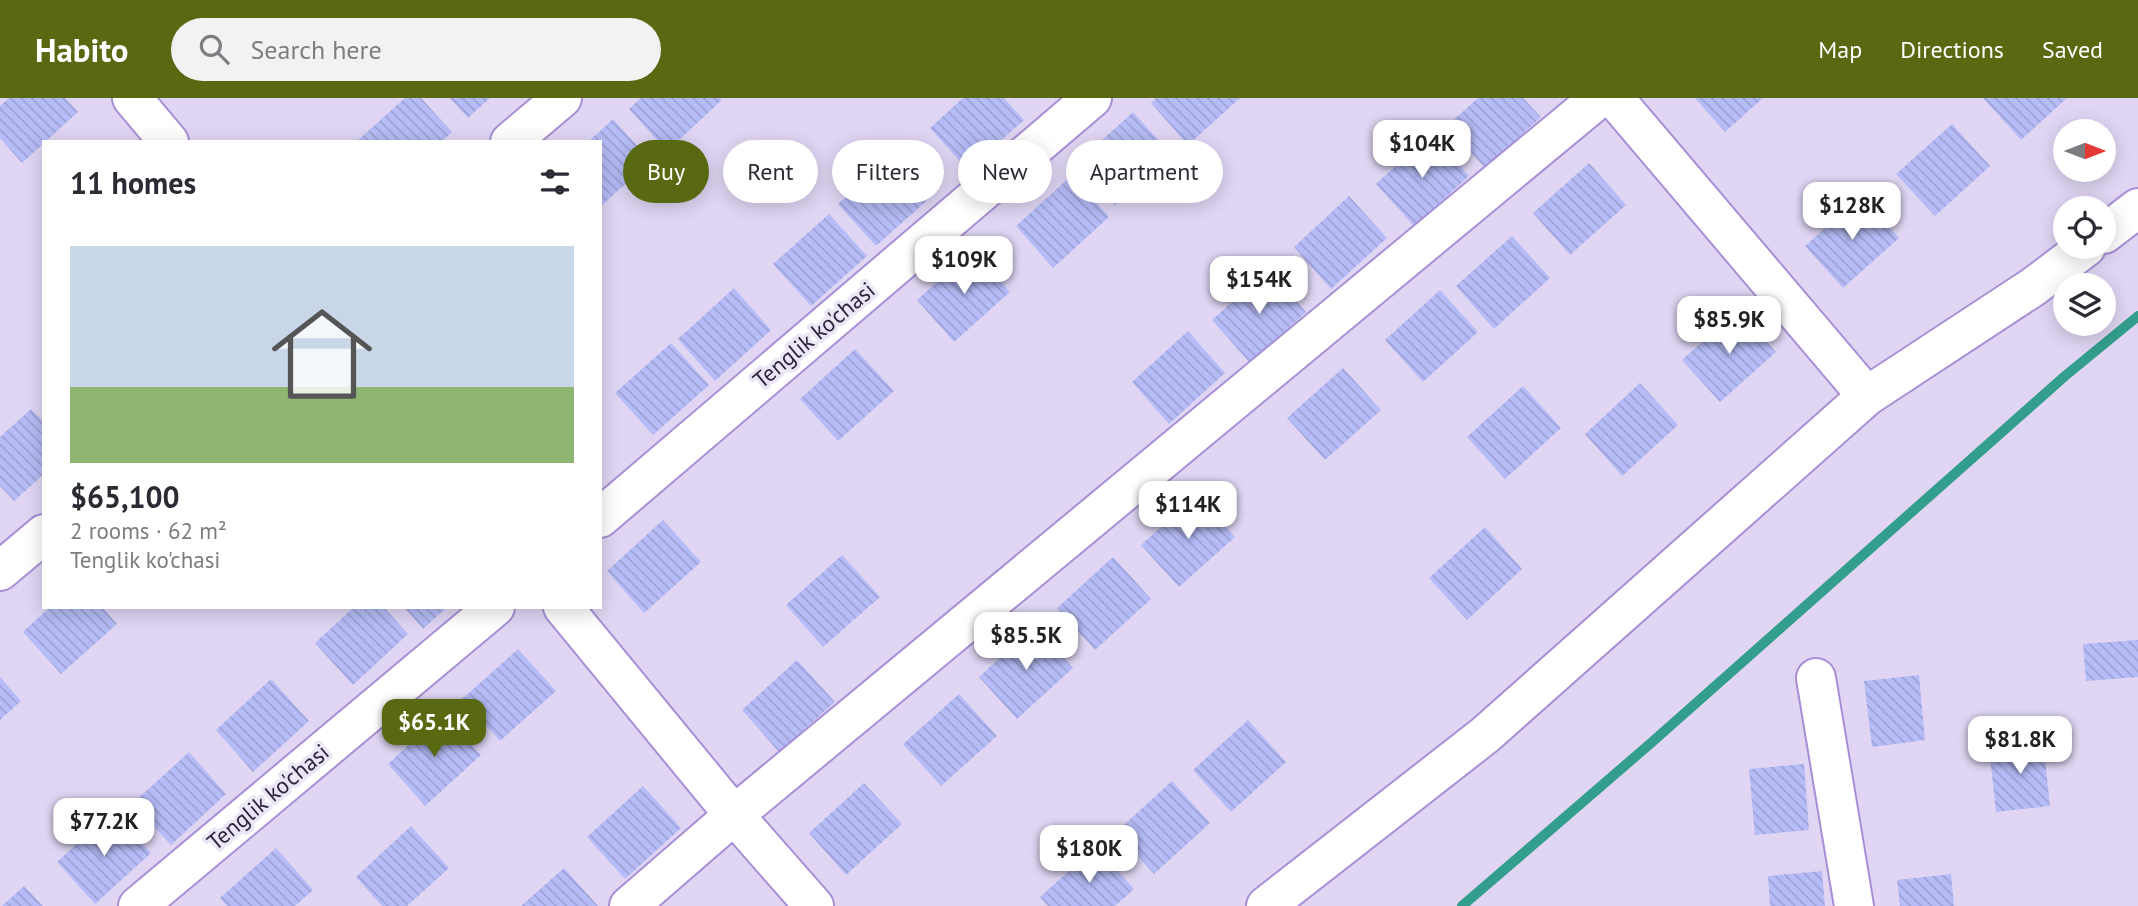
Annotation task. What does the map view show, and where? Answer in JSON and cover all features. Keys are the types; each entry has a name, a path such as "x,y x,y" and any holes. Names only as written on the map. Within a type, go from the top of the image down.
{"street":[{"path":"132,98 167,140"},
{"path":"512,140 562,98"},
{"name":"Tenglik ko'chasi","path":"602,516 1092,98"},
{"path":"629,906 734,815 1599,98"},
{"path":"1614,98 1867,396"},
{"path":"2116,225 2138,208"},
{"path":"1266,906 1485,735 1867,396 2033,287 2071,259"},
{"path":"0,570 42,536"},
{"name":"Tenglik ko'chasi","path":"138,906 493,609"},
{"path":"565,609 734,815 814,906"},
{"path":"1816,678 1854,906"}],"building":[{"path":"9,98 65,98 78,112 47,140 42,140 42,145 22,163 0,138 0,106"},
{"path":"405,98 421,98 452,132 443,140 358,140"},
{"path":"450,98 490,98 468,118"},
{"path":"641,98 722,100 679,140 657,140 629,109"},
{"path":"963,98 1004,98 1024,120 1002,140 958,140 958,159 944,140 930,128"},
{"path":"1156,98 1240,98 1194,140 1184,140 1151,103"},
{"path":"1478,98 1523,98 1541,117 1485,168 1447,126"},
{"path":"1695,98 1763,98 1725,132"},
{"path":"1983,98 2067,98 2021,140"},
{"path":"1133,112 1158,140 1102,140"},
{"path":"613,119 632,140 623,140 623,186 602,205 602,140 590,140"},
{"path":"1952,124 1990,166 1935,216 1896,174"},
{"path":"1431,134 1469,176 1414,226 1376,184"},
{"path":"1589,163 1626,205 1570,255 1533,213"},
{"path":"1066,180 1066,203 1097,203 1109,217 1053,268 1016,226 1041,203 1052,203 1052,193"},
{"path":"1349,196 1387,238 1331,289 1294,247"},
{"path":"1861,196 1899,238 1843,288 1805,246"},
{"path":"839,203 924,203 876,246"},
{"path":"829,214 867,256 811,306 773,264"},
{"path":"1512,236 1550,278 1494,329 1456,286"},
{"path":"973,250 1010,292 954,342 917,300"},
{"path":"1268,270 1306,312 1250,363 1212,320"},
{"path":"734,288 771,330 715,381 678,339"},
{"path":"1440,290 1478,332 1423,382 1385,340"},
{"path":"1738,310 1776,352 1720,402 1682,360"},
{"path":"1188,331 1225,373 1169,424 1132,382"},
{"path":"671,343 709,385 653,435 615,393"},
{"path":"855,349 894,391 838,441 800,399"},
{"path":"1343,368 1381,410 1325,460 1287,418"},
{"path":"1640,383 1678,425 1622,476 1585,434"},
{"path":"1523,386 1561,428 1505,479 1467,437"},
{"path":"31,409 42,420 42,476 14,501 0,486 0,437"},
{"path":"1197,495 1235,537 1179,587 1141,545"},
{"path":"663,520 701,562 644,613 607,571"},
{"path":"1485,527 1522,569 1467,620 1429,578"},
{"path":"842,555 880,597 823,647 786,605"},
{"path":"1113,557 1151,599 1095,650 1057,608"},
{"path":"48,609 104,609 117,624 61,674 23,632"},
{"path":"352,609 386,609 408,634 353,685 315,643"},
{"path":"406,609 445,609 423,629"},
{"path":"1035,626 1073,668 1017,719 979,677"},
{"path":"2138,640 2138,677 2086,681 2083,644"},
{"path":"518,649 556,691 500,741 462,699"},
{"path":"797,660 835,702 779,752 742,710"},
{"path":"1919,675 1925,740 1872,747 1864,681"},
{"path":"0,677 21,701 0,720"},
{"path":"271,679 309,721 253,772 216,730"},
{"path":"959,694 997,736 941,786 903,744"},
{"path":"443,713 481,755 425,806 388,764"},
{"path":"1248,720 1286,762 1231,812 1193,770"},
{"path":"2043,741 2050,806 1996,812 1989,747"},
{"path":"189,752 226,794 171,845 133,803"},
{"path":"1804,764 1809,830 1755,835 1749,769"},
{"path":"1172,781 1210,823 1154,874 1116,832"},
{"path":"864,783 902,824 846,875 809,833"},
{"path":"643,786 681,828 625,879 587,837"},
{"path":"113,811 151,853 95,904 57,862"},
{"path":"411,826 449,868 407,906 382,906 356,877"},
{"path":"1096,847 1134,889 1115,906 1048,906 1040,897"},
{"path":"276,848 313,890 295,906 227,906 220,898"},
{"path":"564,868 598,906 521,906"},
{"path":"1822,871 1825,906 1770,906 1768,876"},
{"path":"1951,874 1954,906 1900,906 1897,880"},
{"path":"24,886 43,906 2,906"}],"waterway":[{"path":"1462,906 1651,743 2065,376 2138,316"}]}
